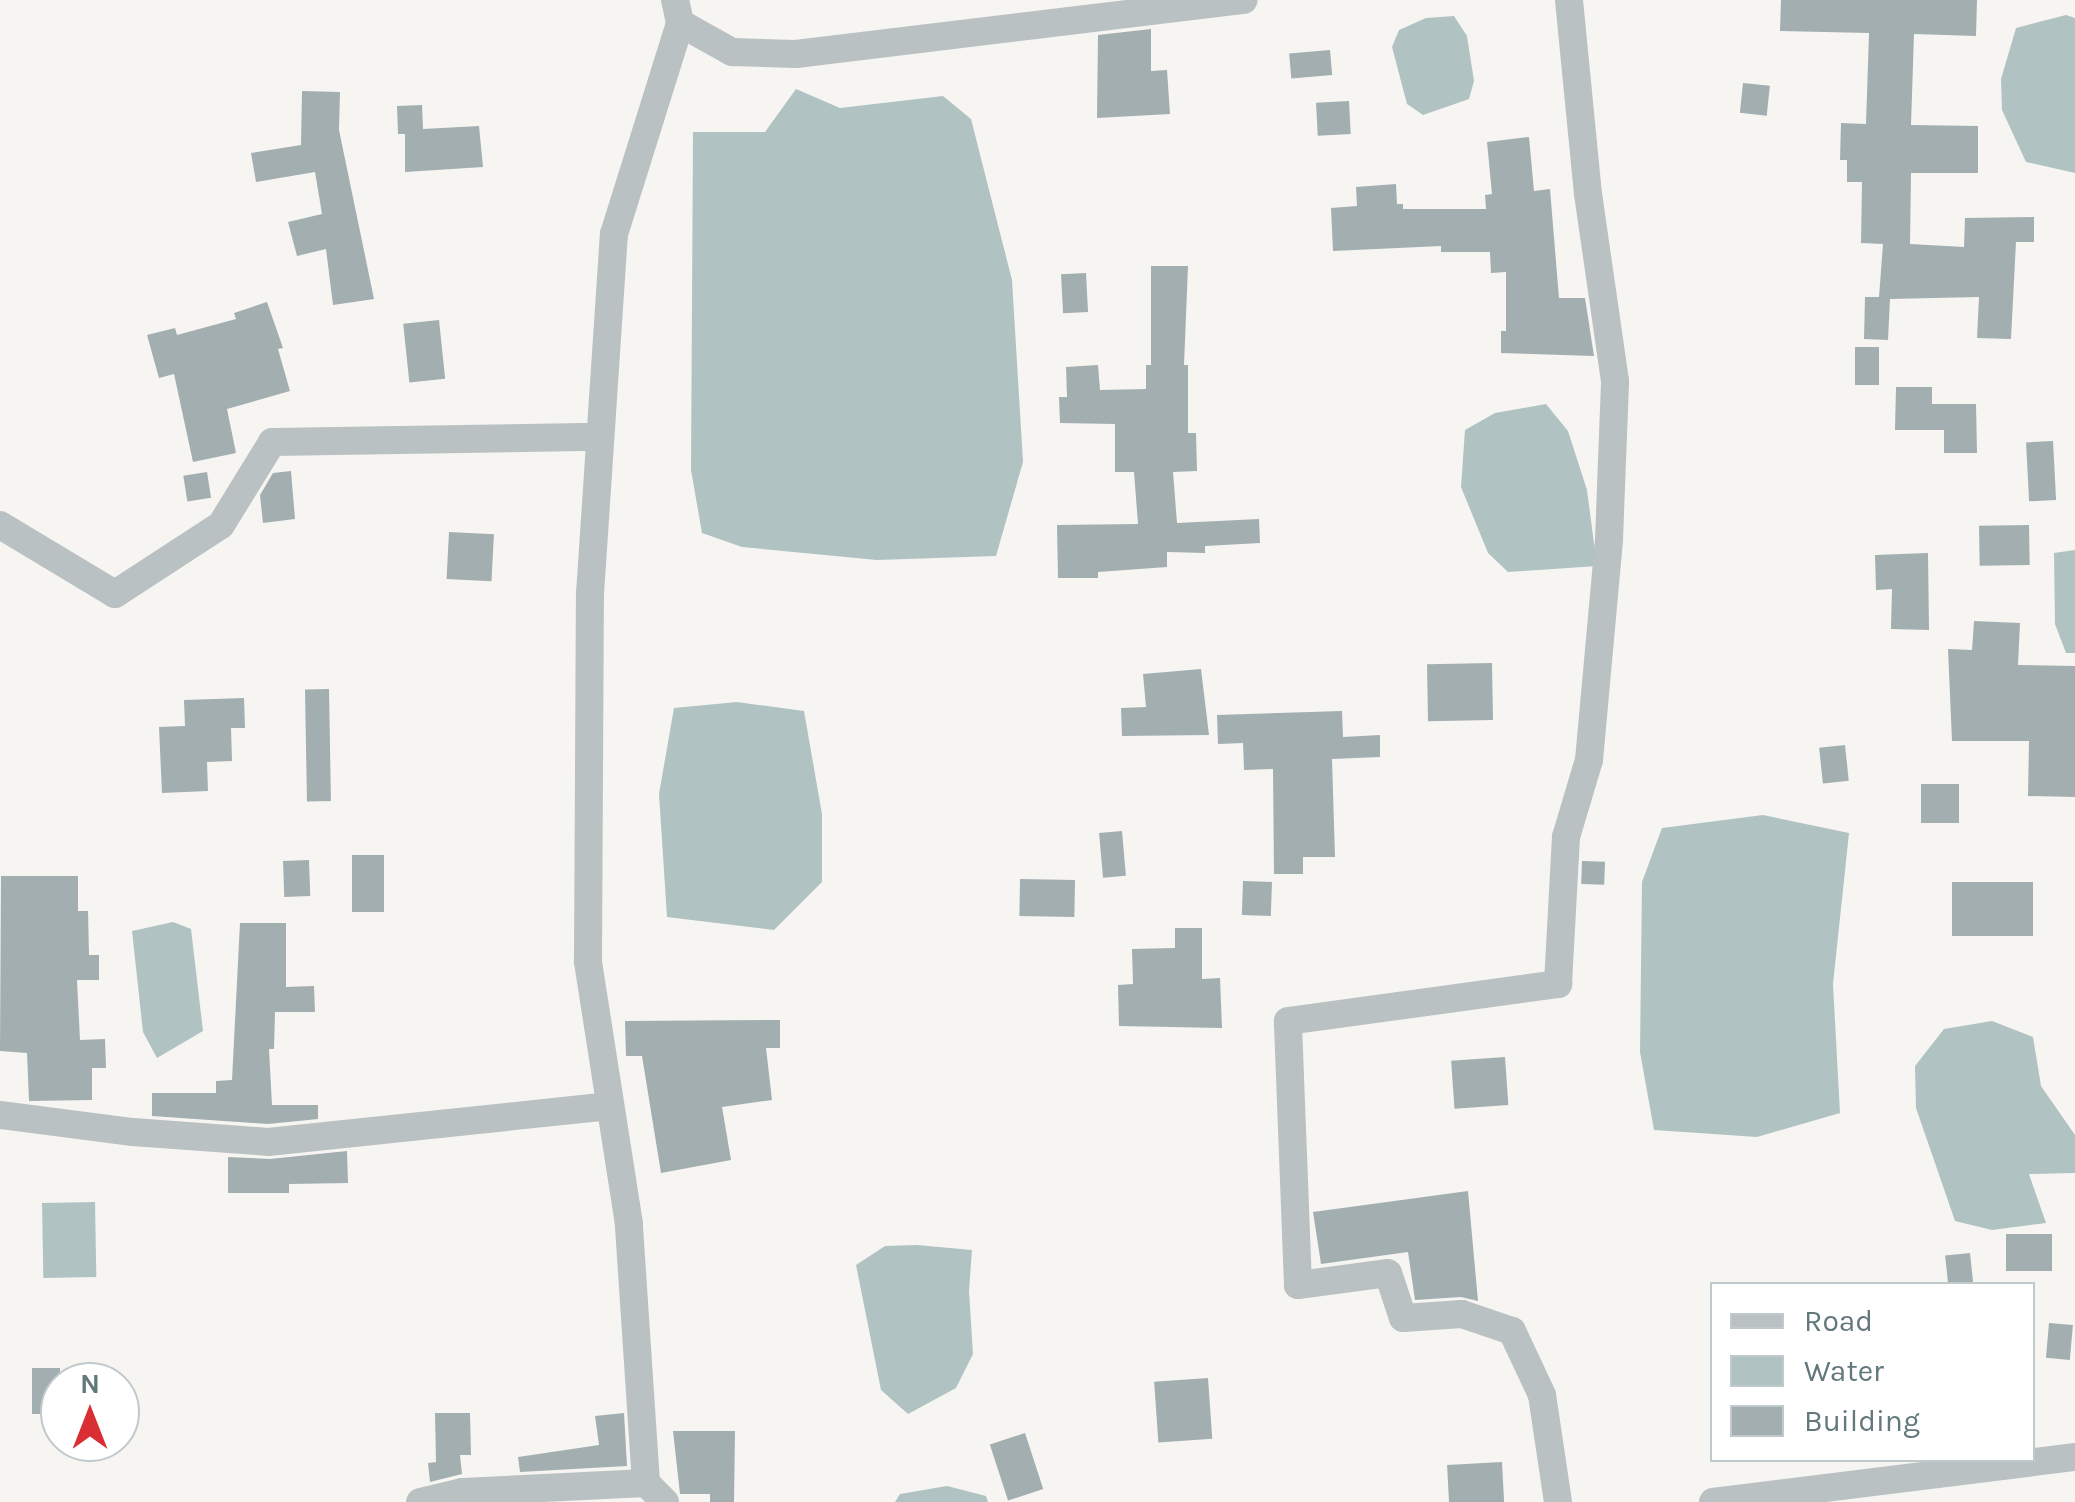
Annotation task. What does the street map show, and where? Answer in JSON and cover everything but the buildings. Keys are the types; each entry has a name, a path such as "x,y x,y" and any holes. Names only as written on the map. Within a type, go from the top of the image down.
{"street":[{"path":"420,1502 462,1492 656,1493 628,1224 588,961 590,594 614,234 677,12 732,52 796,54 1244,0"},
{"path":"1558,1502 1542,1395 1512,1331 1462,1314 1404,1318 1388,1274 1298,1285 1288,1022 1558,984 1566,837 1589,760 1609,539 1615,381 1588,194 1570,0"},
{"path":"0,526 116,594 221,524 272,442 600,437"},
{"path":"0,1115 133,1132 268,1142 610,1106"},
{"path":"2035,1462 2075,1457"},
{"path":"1713,1502 2035,1462"}],"water":[{"path":"2066,15 2075,18 2075,173 2026,162 2002,110 2001,79 2016,28"},
{"path":"1454,16 1467,36 1474,81 1469,99 1423,115 1407,104 1392,47 1399,30 1426,18"},
{"path":"796,89 840,108 943,96 971,119 1012,280 1023,462 996,556 877,560 742,547 702,533 691,470 693,132 765,132"},
{"path":"1546,404 1568,431 1587,490 1597,566 1508,572 1488,553 1461,487 1465,430 1495,413"},
{"path":"2075,550 2075,653 2066,653 2055,624 2054,553"},
{"path":"737,702 804,711 822,814 822,882 774,930 667,917 659,794 674,708"},
{"path":"1763,815 1849,833 1833,984 1840,1113 1757,1137 1654,1130 1640,1052 1642,882 1662,828"},
{"path":"173,922 191,929 203,1031 157,1058 143,1032 132,931"},
{"path":"1992,1021 2033,1037 2041,1086 2075,1135 2075,1173 2029,1174 2046,1223 1992,1230 1955,1221 1916,1108 1915,1066 1944,1029"},
{"path":"95,1202 96,1277 43,1278 42,1203"},
{"path":"885,1246 972,1250 969,1291 973,1354 956,1388 908,1414 881,1390 856,1265"},
{"path":"947,1486 986,1496 988,1502 895,1502 900,1494"}]}
